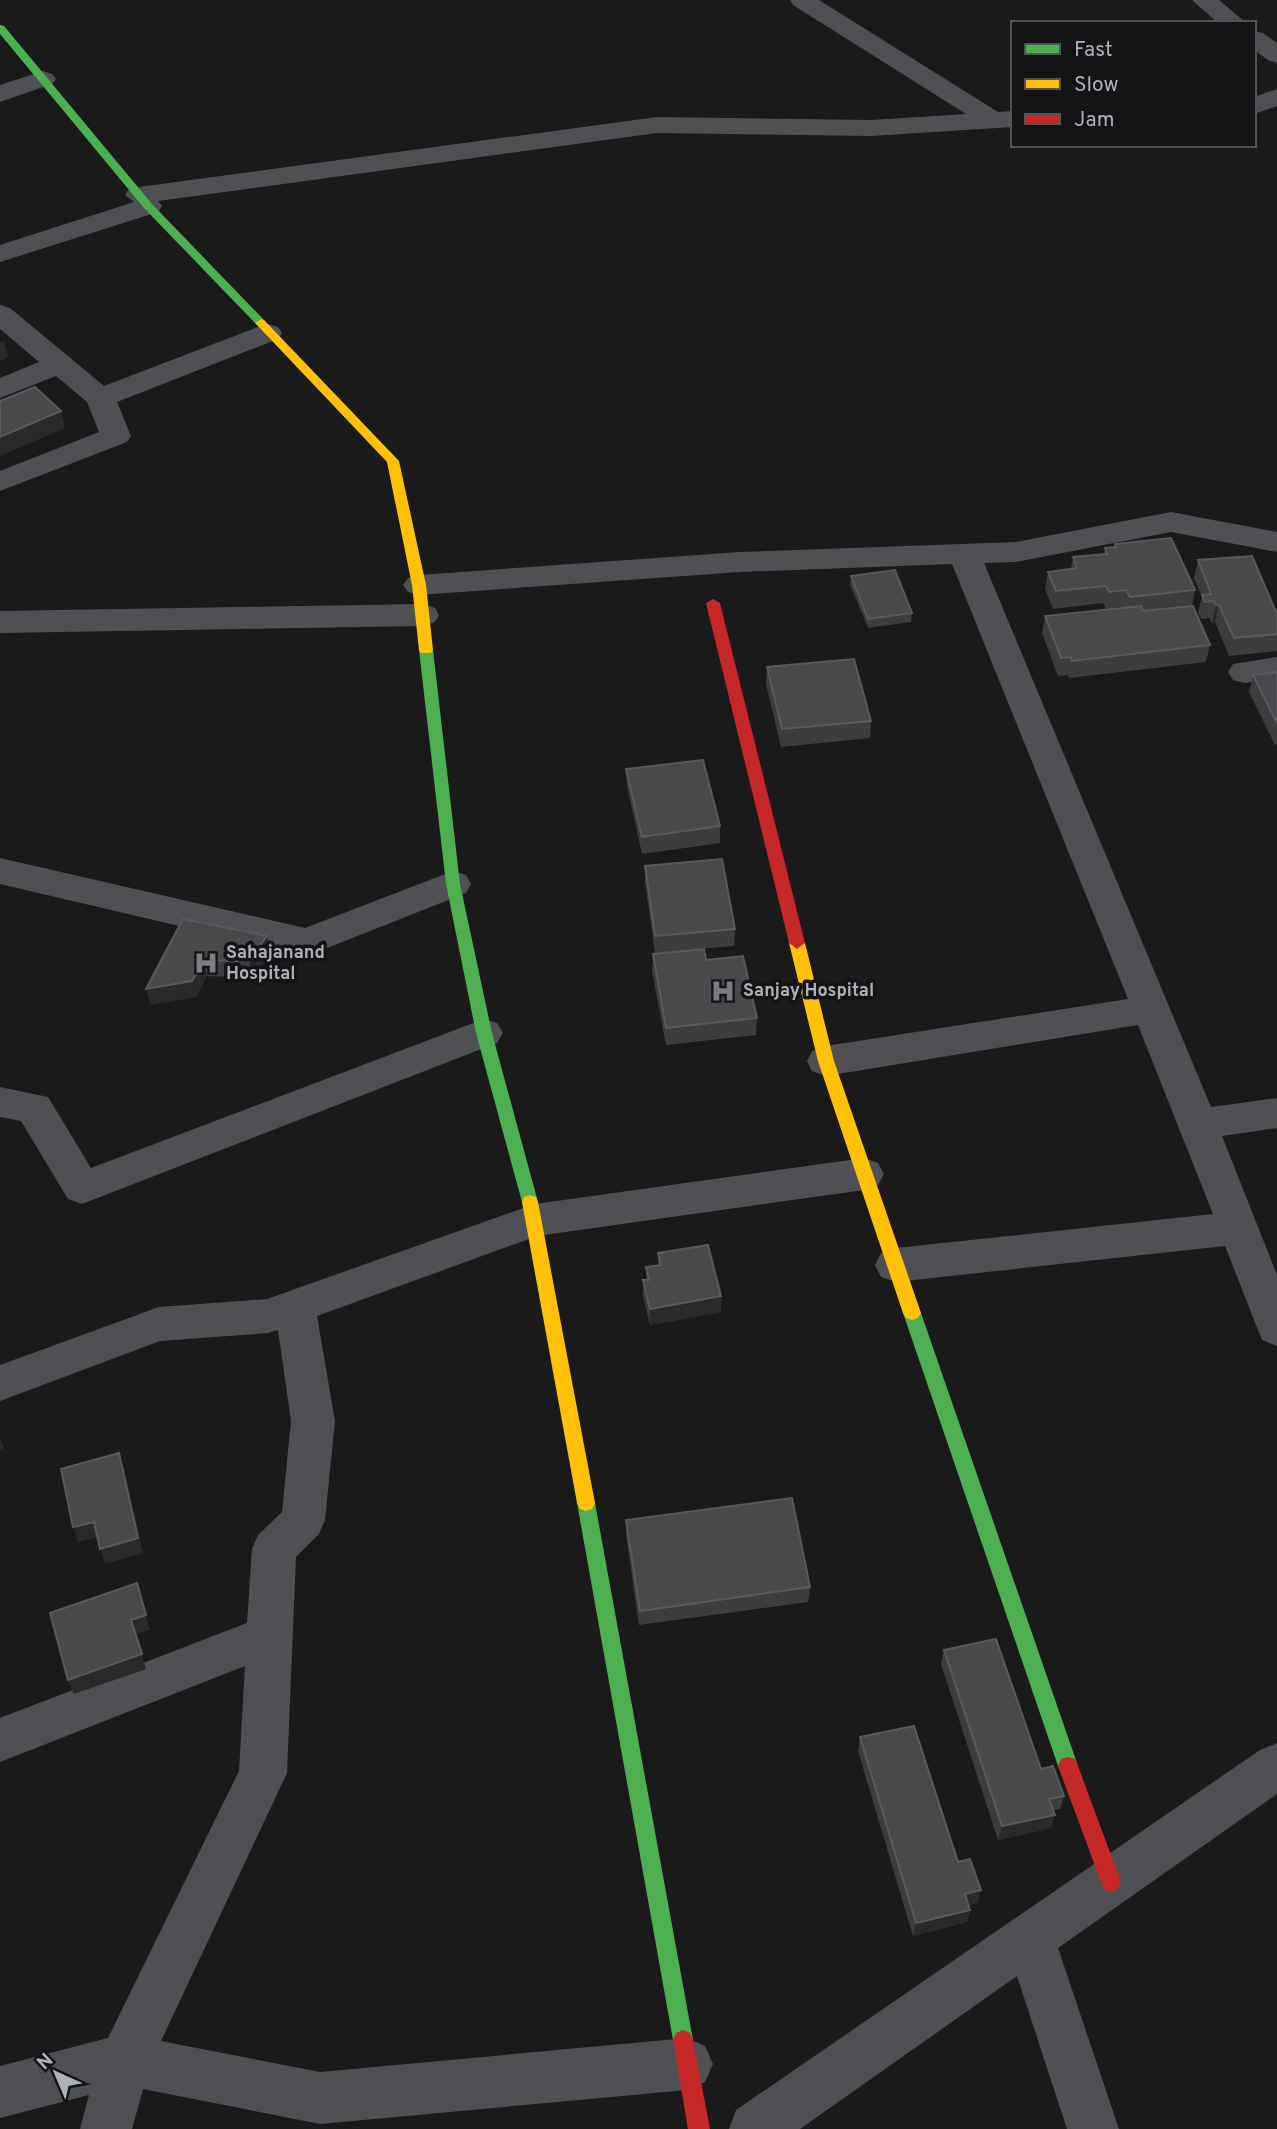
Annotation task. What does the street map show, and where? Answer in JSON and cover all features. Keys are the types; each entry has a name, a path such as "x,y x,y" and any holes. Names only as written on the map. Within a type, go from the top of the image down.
{"street":[{"path":"802,0 1003,120"},
{"path":"1204,0 1231,21"},
{"path":"0,27 144,201 268,334 393,461 421,600 453,884 484,1033 535,1220 699,2129"},
{"path":"1256,39 1277,55"},
{"path":"0,94 43,79"},
{"path":"1256,105 1277,97"},
{"path":"0,254 144,201 657,125 871,128 1003,120"},
{"path":"0,314 100,398 116,436 0,482"},
{"path":"100,398 268,334"},
{"path":"0,389 60,364"},
{"path":"0,622 421,600 740,562 1016,552 1171,522 1277,542"},
{"path":"964,554 1198,1124 1277,1328"},
{"path":"713,603 826,1061 1061,1748 1111,1882"},
{"path":"0,871 307,942 453,884"},
{"path":"826,1061 1151,1009"},
{"path":"0,1102 34,1108 82,1188 484,1033"},
{"path":"1198,1124 1277,1113"},
{"path":"0,1383 159,1324 268,1316 535,1220 864,1174"},
{"path":"896,1265 1238,1228"},
{"path":"106,2129 125,2060 263,1773 274,1549 303,1520 313,1421 295,1306"},
{"path":"0,1740 270,1635"},
{"path":"755,2129 1277,1766"},
{"path":"1030,1938 1093,2129"},
{"path":"0,2092 125,2060 320,2098 687,2064"}],"building":[{"path":"35,387 61,411 0,437 0,401"},
{"path":"1171,538 1195,590 1130,597 1126,590 1109,592 1106,586 1056,591 1048,572 1077,568 1073,557 1107,554 1105,548 1116,547 1115,544"},
{"path":"1252,556 1277,611 1277,634 1234,638 1219,605 1213,601 1205,602 1202,595 1211,594 1198,560"},
{"path":"895,570 912,613 868,619 851,576"},
{"path":"1141,606 1143,611 1193,606 1210,645 1072,661 1071,657 1061,658 1045,616"},
{"path":"854,659 871,721 782,729 767,667"},
{"path":"1277,672 1277,723 1253,675"},
{"path":"703,760 720,826 642,837 626,769"},
{"path":"722,859 735,929 655,936 645,866"},
{"path":"183,919 267,936 249,961 204,960 192,981 146,989"},
{"path":"704,949 706,960 743,956 757,1018 666,1028 653,954"},
{"path":"708,1245 721,1296 650,1309 643,1280 649,1280 646,1267 661,1265 658,1253"},
{"path":"119,1453 138,1538 100,1549 94,1522 73,1527 61,1469"},
{"path":"792,1498 810,1587 640,1611 626,1520"},
{"path":"137,1583 146,1615 131,1620 142,1654 68,1680 50,1613"},
{"path":"996,1639 1041,1769 1053,1766 1064,1796 1049,1799 1055,1815 1002,1826 944,1650"},
{"path":"914,1726 958,1862 970,1859 981,1890 965,1894 970,1910 916,1923 860,1737"}],"traffic: fast":[{"path":"0,28 148,206 261,323"},
{"path":"426,650 453,884 484,1033 530,1202"},
{"path":"912,1313 1068,1766"},
{"path":"586,1503 683,2040"}],"traffic: slow":[{"path":"261,323 393,461 419,585 426,650"},
{"path":"797,943 826,1061 912,1313"},
{"path":"530,1202 586,1503"}],"traffic: jam":[{"path":"713,603 797,943"},
{"path":"1068,1766 1111,1882"},
{"path":"683,2040 699,2129"}],"place":[{"name":"Sahajanand Hospital","path":"206,963"},
{"name":"Sanjay Hospital","path":"723,991"}]}
